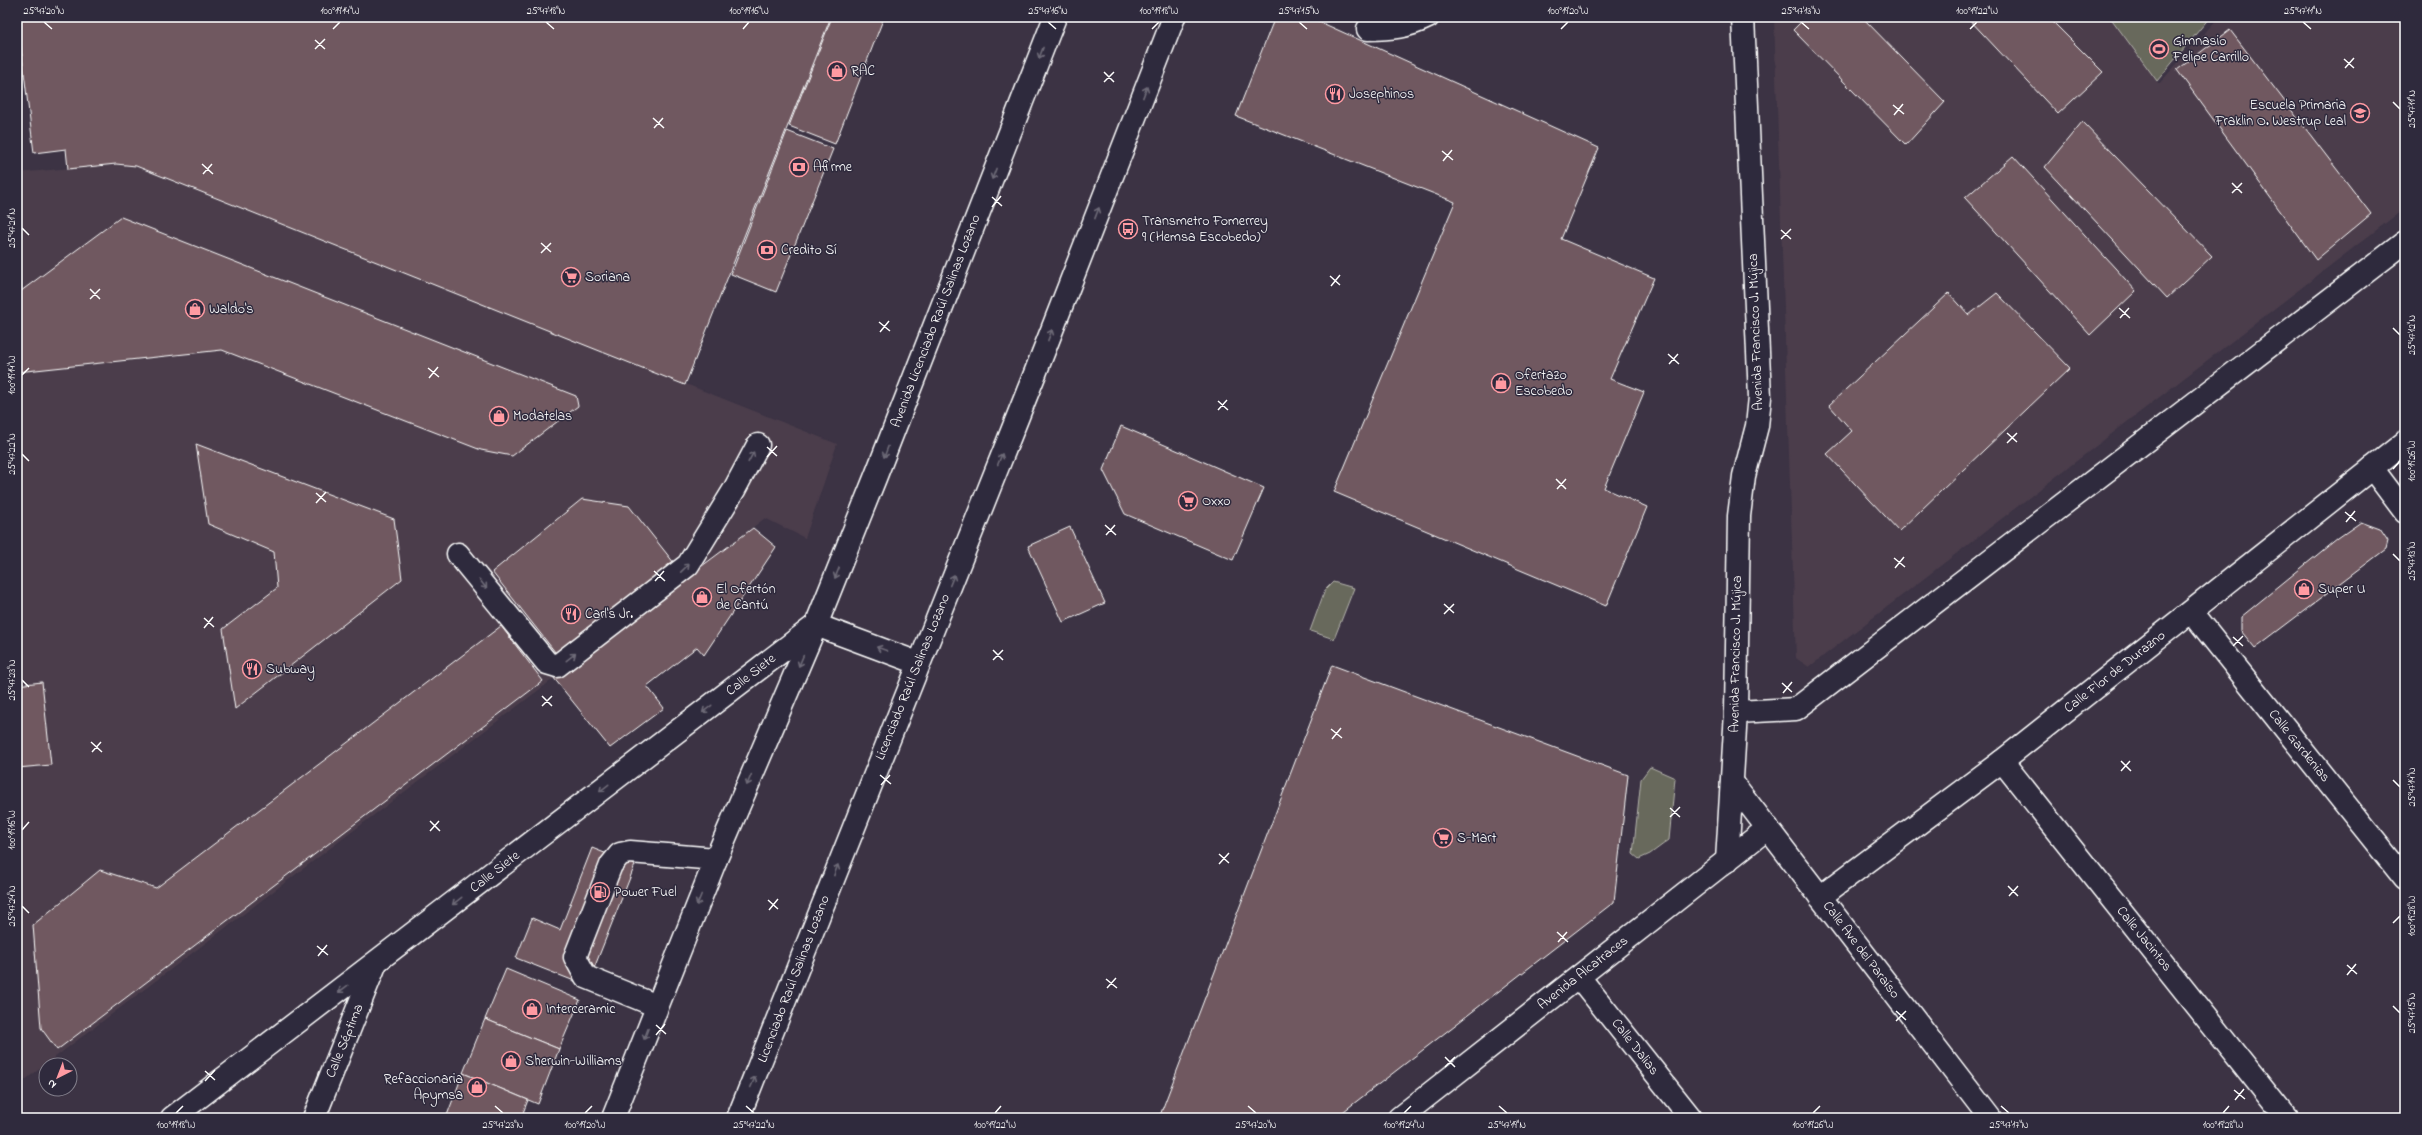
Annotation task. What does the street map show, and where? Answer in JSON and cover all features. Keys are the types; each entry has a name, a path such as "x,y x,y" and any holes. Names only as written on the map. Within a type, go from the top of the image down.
{"street":[{"name":"Avenida Licenciado Raúl Salinas Lozano","path":"816,625 1055,17"},
{"name":"Licenciado Raúl Salinas Lozano","path":"738,1118 918,663 1036,371 1174,17"},
{"path":"1368,28 1393,29 1414,24 1428,17"},
{"name":"Avenida Francisco J. Mújica","path":"1727,861 1736,712 1739,516 1744,476 1757,426 1760,397 1743,17"},
{"path":"1736,712 1796,709 2405,242"},
{"name":"Calle Flor de Durazno","path":"1820,896 2002,761 2405,442"},
{"path":"458,554 547,663 557,666 688,565 734,490 758,445"},
{"path":"2372,468 2405,512"},
{"name":"Calle Gardenias","path":"2192,612 2405,879"},
{"path":"613,1118 716,859 816,625 918,663"},
{"name":"Calle Siete","path":"172,1118 816,625"},
{"name":"Calle Jacintos","path":"2002,761 2286,1118"},
{"name":"Calle Ave del Paraíso","path":"1732,782 1990,1118"},
{"name":"Avenida Alcatraces","path":"1401,1117 1768,828"},
{"path":"657,1006 586,977 575,957 611,865 620,854 630,852 716,859"},
{"name":"Calle Séptima","path":"314,1118 375,964"},
{"name":"Calle Dalias","path":"1579,977 1691,1118"}],"shaded area":[{"path":"1774,17 2110,17 2159,84 2219,17 2405,17 2405,208 1809,667 1796,658"},
{"path":"116,164 136,166 837,444 805,538 765,518 55,1057 38,1057 38,1070 17,1086 17,173"}],"green space":[{"name":"Gimnasio Felipe Carrillo","path":"2110,17 2210,17 2157,81"},
{"path":"1333,582 1354,588 1334,639 1310,631 1325,590"},
{"path":"1650,767 1675,778 1669,840 1650,854 1639,859 1633,854 1641,779"}],"building":[{"name":"Soriana","path":"17,17 831,17 685,385 136,166 116,164 68,169 66,149 34,153"},
{"name":"RAC","path":"832,17 884,17 835,144 789,126"},
{"path":"1275,17 1309,17 1599,148 1561,239 1654,278 1610,379 1644,392 1604,488 1647,507 1606,606 1334,492 1455,202 1236,116"},
{"path":"1806,17 1862,17 1945,102 1906,145 1793,30"},
{"path":"1967,17 2048,17 2103,72 2058,114"},
{"path":"2230,30 2371,214 2316,260 2177,70"},
{"path":"2082,122 2212,256 2167,298 2045,167"},
{"path":"787,131 833,149 776,292 731,274"},
{"path":"2013,156 2136,291 2090,335 1965,198"},
{"path":"121,217 576,396 578,406 512,456 481,450 222,350 17,372 17,294"},
{"path":"1949,293 1969,315 1997,293 2070,368 1899,531 1827,454 1852,431 1829,405"},
{"name":"Oxxo","path":"1121,426 1264,488 1233,560 1125,514 1103,470"},
{"path":"196,444 394,519 402,579 235,709 223,629 277,588 274,552 208,524"},
{"name":"Carl's Jr.","path":"582,499 629,506 678,568 559,657 492,572"},
{"name":"Super U","path":"2361,522 2380,529 2388,541 2386,549 2255,648 2241,631 2241,617 2338,538"},
{"path":"1070,527 1105,603 1063,622 1028,546"},
{"name":"El Ofertón de Cantú","path":"753,528 776,547 704,655 697,647 647,686 664,708 610,748 553,677"},
{"path":"501,626 543,681 57,1050 41,1028 33,925 100,870 156,888"},
{"name":"S-Mart","path":"1332,665 1628,775 1614,902 1335,1118 1159,1118"},
{"path":"42,682 51,765 17,768 17,685"},
{"name":"Power Fuel","path":"592,848 635,865 587,986 516,958 532,918 560,930"},
{"name":"Interceramic","path":"506,969 580,1000 559,1049 485,1019"},
{"name":"Sherwin-Williams","path":"485,1019 559,1049 538,1104 463,1073"},
{"name":"Refaccionaria Apymsa","path":"463,1073 528,1100 521,1118 446,1118"}],"place":[{"name":"Gimnasio Felipe Carrillo","path":"2159,49"},
{"name":"RAC","path":"837,71"},
{"name":"Josephinos","path":"1335,94"},
{"name":"Escuela Primaria Fraklin O. Westrup Leal","path":"2360,113"},
{"name":"Afirme","path":"799,167"},
{"name":"Transmetro Fomerrey 9 (Hemsa Escobedo)","path":"1128,229"},
{"name":"Credito Sí","path":"767,250"},
{"name":"Soriana","path":"571,277"},
{"name":"Waldo's","path":"195,309"},
{"name":"Ofertazo Escobedo","path":"1501,383"},
{"name":"Modatelas","path":"499,416"},
{"name":"Oxxo","path":"1188,501"},
{"name":"Super U","path":"2304,589"},
{"name":"El Ofertón de Cantú","path":"702,597"},
{"name":"Carl's Jr.","path":"571,614"},
{"name":"Subway","path":"252,669"},
{"name":"S-Mart","path":"1443,838"},
{"name":"Power Fuel","path":"600,892"},
{"name":"Interceramic","path":"532,1009"},
{"name":"Sherwin-Williams","path":"511,1061"},
{"name":"Refaccionaria Apymsa","path":"477,1087"}]}
